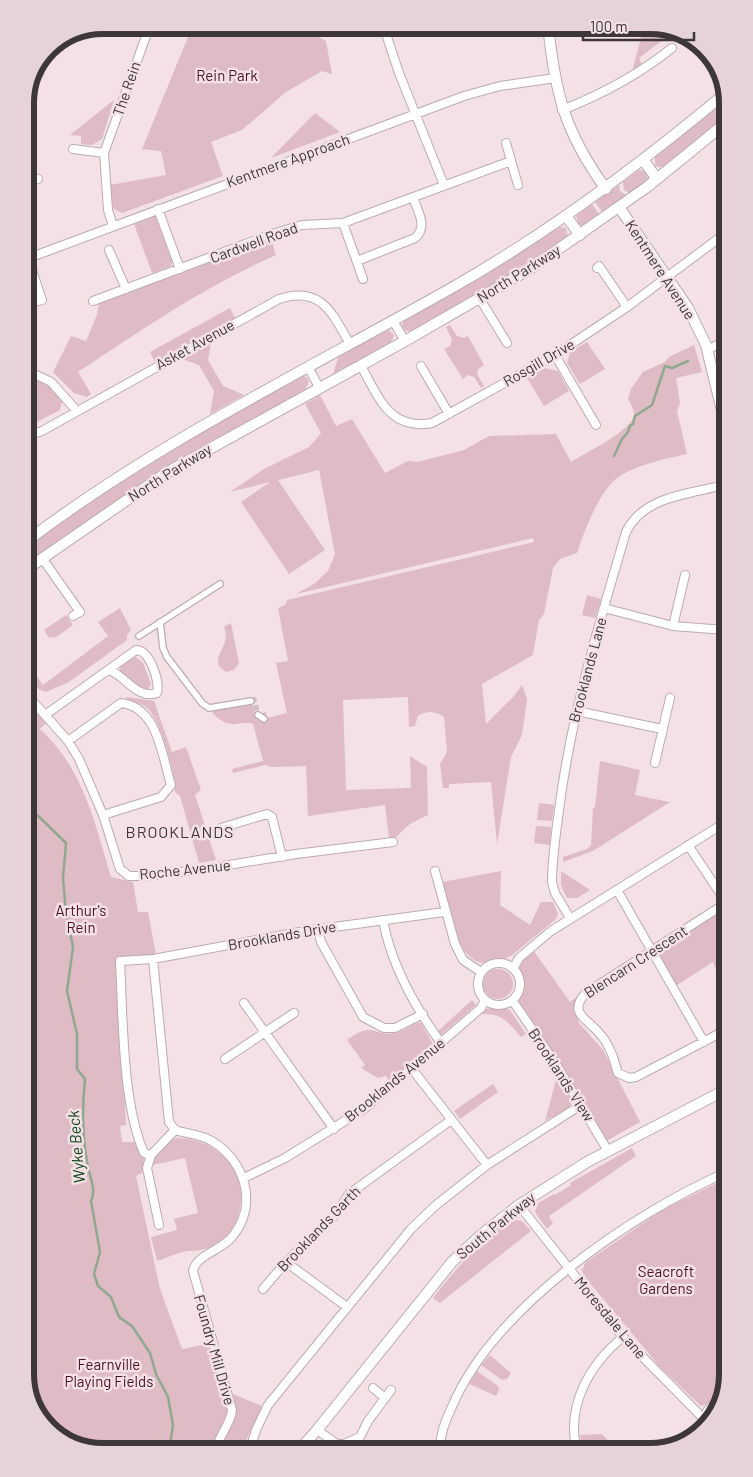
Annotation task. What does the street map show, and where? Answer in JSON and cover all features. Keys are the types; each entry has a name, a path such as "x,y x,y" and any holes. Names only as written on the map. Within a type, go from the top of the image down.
{"street":[{"name":"The Rein","path":"113,226 108,210 104,153 147,34"},
{"path":"386,34 444,185"},
{"path":"549,34 555,78 562,110 587,163 606,189"},
{"path":"562,110 607,92 652,64 672,48"},
{"name":"Kentmere Approach","path":"34,258 158,209 464,96 500,86 555,78"},
{"name":"North Parkway","path":"34,536 73,506 133,466 393,321 486,267 566,216 644,161 719,99"},
{"name":"North Parkway","path":"34,564 166,472 319,387 362,366 480,299 580,235 657,179 719,128"},
{"path":"506,143 518,185"},
{"path":"73,149 104,153"},
{"name":"Cardwell Road","path":"94,301 302,225 343,223 511,161"},
{"path":"644,161 657,179"},
{"path":"34,177 38,179"},
{"path":"357,261 415,238 420,234 421,222 413,198"},
{"name":"Kentmere Avenue","path":"619,207 688,308 707,350 719,399"},
{"path":"158,209 180,269"},
{"path":"566,216 580,235"},
{"path":"343,223 364,279"},
{"name":"Rosgill Drive","path":"362,366 385,406 399,420 418,425 432,423 555,355 668,278 719,238"},
{"path":"109,250 126,290"},
{"path":"597,268 599,266 627,307"},
{"path":"34,277 42,300 38,301"},
{"name":"Asket Avenue","path":"34,433 279,299 294,294 310,296 324,304 332,312 350,344"},
{"path":"480,299 507,343"},
{"path":"393,321 405,341"},
{"path":"707,350 719,344"},
{"path":"555,355 596,424"},
{"path":"422,363 449,414"},
{"path":"308,367 319,387"},
{"path":"34,374 51,382 76,410"},
{"name":"Brooklands Lane","path":"570,918 555,893 552,872 562,788 577,711 626,532 638,514 657,502 719,486"},
{"path":"42,558 80,612 73,616"},
{"path":"672,626 685,575"},
{"path":"139,636 220,584"},
{"path":"604,608 672,626 719,630"},
{"path":"160,622 163,648 167,657 202,703 209,708 251,701"},
{"path":"45,715 136,650 141,650 149,661 158,686 157,692 146,695 139,692 116,672 109,670"},
{"path":"655,763 670,698"},
{"name":"Roche Avenue","path":"34,703 68,741 79,759 103,815 120,869 129,876 148,876 393,842"},
{"path":"68,741 121,703 140,708 150,720 171,785 161,797 103,815"},
{"path":"577,711 662,729"},
{"path":"258,714 264,719"},
{"path":"221,828 267,814 272,816 282,857"},
{"path":"514,969 519,958 570,918 719,826"},
{"path":"688,845 719,892"},
{"path":"435,871 444,912 455,944 463,960 481,972"},
{"path":"618,890 654,950 704,1042 719,1034"},
{"name":"Blencarn Crescent","path":"704,1042 636,1077 629,1078 618,1072 611,1050 600,1034 584,1020 578,1006 580,999 586,992 719,908"},
{"name":"Brooklands Drive","path":"148,1154 136,1135 130,1096 120,961 153,959 318,929 444,912"},
{"path":"383,920 389,949 423,1014 442,1043"},
{"path":"318,929 321,942 363,1017 379,1026 395,1028 423,1014"},
{"path":"153,959 169,1122 175,1130 210,1140 225,1150 236,1163 244,1178"},
{"path":"496,963 508,965 514,969 519,984 518,991 512,1000 501,1004 485,1000 478,990 481,972 496,963"},
{"name":"Brooklands Avenue","path":"244,1178 285,1158 364,1109 481,1008 485,1000"},
{"name":"Brooklands View","path":"512,1000 581,1105 608,1151"},
{"path":"244,1003 334,1129"},
{"path":"225,1059 294,1013"},
{"path":"412,1069 487,1165"},
{"name":"South Parkway","path":"306,1443 452,1262 519,1205 608,1151 719,1093"},
{"path":"252,1443 268,1405 406,1234 436,1205 487,1165 581,1105"},
{"name":"Brooklands Garth","path":"263,1289 286,1262 334,1215 349,1194 451,1120"},
{"path":"159,1225 147,1168 148,1154 175,1130"},
{"path":"441,1443 443,1428 460,1387 478,1360 519,1314 569,1268 645,1215 719,1176"},
{"name":"Foundry Mill Drive","path":"218,1443 230,1420 232,1410 193,1276 196,1263 220,1249 232,1237 242,1222 246,1205 244,1178"},
{"name":"Moresdale Lane","path":"519,1205 623,1337 705,1417"},
{"path":"286,1262 347,1307"},
{"path":"575,1443 573,1432 576,1405 591,1372 610,1347 623,1337"},
{"path":"374,1388 385,1398"},
{"path":"346,1443 360,1437 391,1390"},
{"path":"318,1430 333,1443"}],"green space":[{"name":"Rein Park","path":"180,34 319,34 320,38 326,41 332,74 322,71 286,92 242,130 211,142 223,176 122,213 113,208 110,185 166,175 161,151 142,149 188,37"},
{"path":"642,34 668,36 639,58 642,65 632,72"},
{"path":"114,100 102,139 92,145 81,144 81,136 70,135"},
{"path":"719,103 719,123 665,168 655,166 655,157"},
{"path":"315,113 340,132 271,158"},
{"path":"639,170 645,171 648,179 630,194 624,190 623,182"},
{"path":"619,185 620,191 626,195 604,214 595,202"},
{"path":"592,204 600,216 584,227 579,225 576,216"},
{"path":"155,216 173,261 171,266 152,273 134,224"},
{"path":"559,227 566,228 568,237 499,283 412,332 404,330 402,325 405,319 492,270"},
{"path":"269,238 276,255 224,280 78,372 91,394 87,397 74,393 53,372 71,336 86,341 97,315 99,304"},
{"path":"230,308 235,318 155,362 150,352"},
{"path":"450,325 457,336 464,338 468,336 484,365 478,369 477,374 484,386 481,388 474,377 468,375 463,379 444,349 450,346 452,340 446,327"},
{"path":"389,330 394,335 391,344 333,374 339,355"},
{"path":"587,342 605,369 580,384 567,363 570,352"},
{"path":"211,343 208,360 223,386 244,395 210,414 214,391 199,365 182,359"},
{"path":"694,345 702,372 676,378 680,403 677,411 687,454 635,468 613,482 599,500 577,553 560,559 553,568 544,614 539,620 533,655 482,684 486,724 514,696 522,685 527,699 522,735 511,757 497,844 491,782 449,784 449,788 443,788 440,764 447,752 444,717 435,712 428,712 418,716 415,726 409,727 408,697 343,700 346,790 411,788 410,756 427,767 428,815 410,824 396,837 389,838 385,805 308,816 306,766 272,767 265,765 233,773 232,769 263,761 253,724 223,722 214,714 212,707 251,699 255,715 266,712 267,718 287,713 276,663 288,661 278,608 285,605 287,600 534,542 533,538 296,594 314,584 328,571 335,554 319,470 278,480 325,550 289,574 241,502 270,482 230,492 264,469 309,447 321,433 305,404 320,395 336,426 352,419 385,473 408,461 417,462 464,450 489,436 556,434 571,462 618,434 632,420 634,412 628,399 631,389 643,372"},
{"path":"545,368 558,371 569,391 544,406 527,378"},
{"path":"301,375 309,381 305,390 165,469 34,557 34,540 157,456"},
{"path":"34,376 49,384 63,398 60,410 34,423"},
{"path":"587,595 601,599 595,618 582,615"},
{"path":"120,608 131,630 127,635 127,640 69,682 46,692 37,688 34,685 34,672 43,685 108,636 98,622"},
{"path":"66,615 73,625 56,637 49,638 44,630"},
{"path":"231,623 239,663 234,670 226,672 219,666 218,661 226,634 224,627"},
{"path":"136,657 143,663 151,684 147,690 137,687 120,671 125,661"},
{"path":"126,697 154,701 172,752 186,747 201,790 195,795 216,860 199,863 180,796 175,792 170,759 162,734 152,713 146,707 127,700"},
{"name":"Fearnville Playing Fields","path":"34,708 47,722 40,729 55,744 67,761 86,797 111,877 133,882 138,912 148,912 156,955 117,958 126,1125 120,1126 122,1142 136,1142 144,1159 142,1173 136,1176 160,1289 182,1349 208,1344 228,1415 215,1443 89,1442 68,1434 54,1423 43,1409 35,1388"},
{"path":"600,761 640,770 635,795 670,802 593,851 563,862 563,857 587,849 591,845 593,808 595,807"},
{"path":"539,803 554,805 552,821 537,820"},
{"path":"536,826 551,827 550,845 534,843"},
{"path":"501,871 500,905 530,925 541,902 553,902 558,914 556,919 511,956 485,963 475,960 460,943 450,917 442,882"},
{"path":"561,871 590,890 577,898 567,898 561,885"},
{"path":"719,908 719,979 713,962 674,987 654,950"},
{"path":"531,947 570,1002 578,996 575,1011 579,1023 603,1050 640,1122 608,1140 600,1137 512,1000 519,986 515,971"},
{"path":"498,969 509,973 513,984 509,995 498,999 487,995 483,984 487,973"},
{"path":"472,1000 476,1005 441,1035 438,1031"},
{"path":"495,1007 510,1010 526,1034 521,1037 500,1017 482,1014 486,1009"},
{"path":"421,1023 433,1044 390,1082 386,1076 378,1078 361,1068 365,1065 347,1040 363,1031 372,1030 387,1034 395,1033"},
{"path":"561,1076 570,1094 571,1104 568,1108 545,1121 556,1080"},
{"path":"493,1084 498,1092 460,1119 454,1111"},
{"path":"176,1138 191,1139 204,1144 216,1150 227,1159 239,1182 241,1196 239,1212 232,1229 216,1244 200,1250 182,1252 157,1261 151,1237 177,1230 174,1219 198,1213 185,1158 152,1165 154,1157 160,1149"},
{"path":"632,1148 636,1156 549,1216 553,1223 547,1229 535,1212 538,1203 555,1195 571,1185 570,1183"},
{"name":"Seacroft Gardens","path":"719,1182 719,1384 715,1400 707,1405 701,1406 660,1367 584,1276 582,1270 586,1262 664,1209"},
{"path":"516,1220 522,1221 531,1231 440,1303 433,1298 470,1254 492,1234"},
{"path":"490,1355 511,1373 507,1379 502,1380 481,1365"},
{"path":"477,1371 498,1386 499,1390 496,1396 469,1384"},
{"path":"233,1394 262,1406 245,1443 222,1443 235,1415 231,1396"},
{"path":"602,1434 610,1443 581,1443 580,1435"}],"waterway":[{"path":"614,456 622,439 633,424 635,416 652,405 665,366 672,368 688,361"},
{"name":"Wyke Beck","path":"34,812 66,843 63,878 66,913 73,947 67,991 77,1034 77,1069 85,1079 83,1101 84,1137 93,1186 91,1201 100,1252 94,1274 98,1286 111,1297 119,1317 132,1326 150,1353 156,1374 168,1397 173,1425 170,1443"}],"tunnel":[{"path":"251,701 254,700 258,715"}],"district":[{"name":"BROOKLANDS","path":"180,832"}],"park label":[{"name":"Arthur's Rein","path":"81,920"}]}
